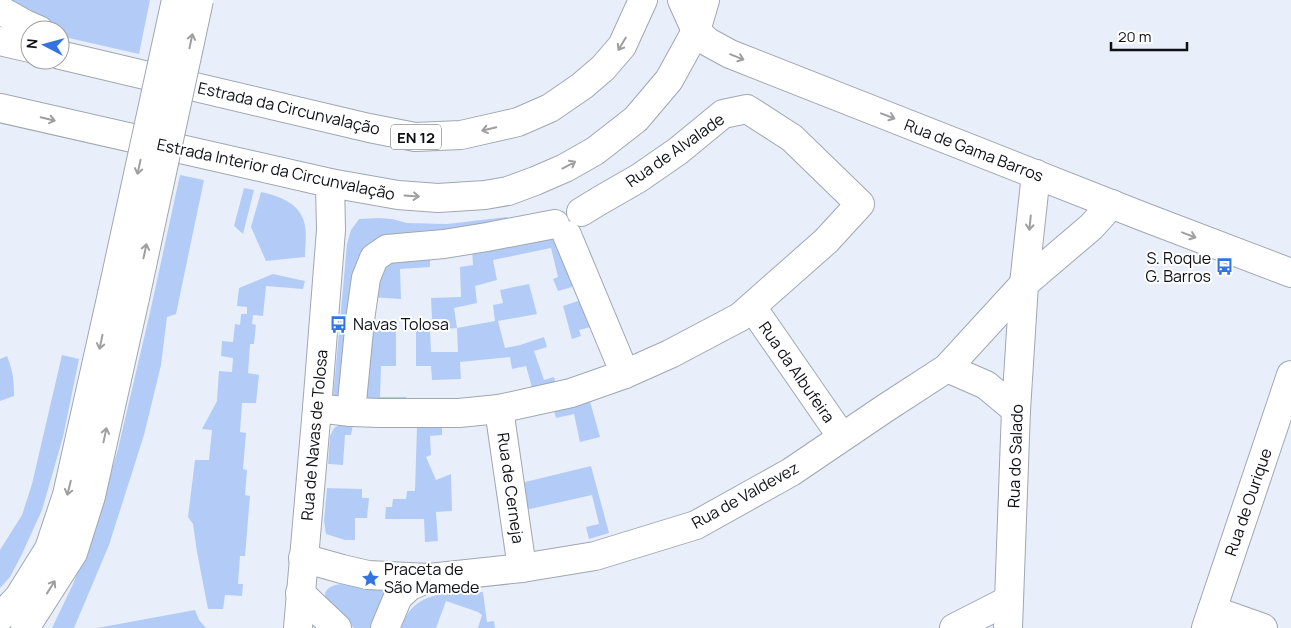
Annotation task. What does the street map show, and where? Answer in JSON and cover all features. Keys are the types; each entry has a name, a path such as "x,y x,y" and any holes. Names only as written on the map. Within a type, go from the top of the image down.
{"street":[{"path":"25,628 73,553 91,496 123,296 176,0"},
{"path":"0,617 18,597 49,550 67,495 123,296 200,0"},
{"name":"Estrada da Circunvalação","path":"70,57 369,128 415,137 460,135 518,122 550,108 582,86 603,68 622,46 644,0"},
{"name":"Rua de Gama Barros","path":"682,0 696,31 708,42 730,54 1290,274"},
{"name":"Estrada Interior da Circunvalação","path":"0,108 330,182 398,195 438,198 485,195 508,191 565,168 595,151 636,118 669,80 696,31 705,0"},
{"path":"0,10 20,21"},
{"path":"0,42 20,46"},
{"path":"70,43 138,73"},
{"name":"Rua de Alvalade","path":"351,412 366,278 374,258 387,249 444,244 571,226 678,151 723,114 747,109 792,138 860,204 826,241 752,307"},
{"name":"Rua do Salado","path":"1008,628 1016,410 1024,284 1036,174"},
{"name":"Rua de Navas de Tolosa","path":"298,628 330,230 330,182"},
{"path":"1024,284 1091,227 1112,204"},
{"path":"571,226 630,372"},
{"name":"Rua de Valdevez","path":"429,578 522,568 595,556 696,525 791,472 947,368 1024,284"},
{"path":"317,408 351,412 459,413 499,409 570,393 630,372 670,354 740,317 752,307"},
{"name":"Rua da Albufeira","path":"752,307 842,437"},
{"path":"947,368 986,385 1016,410"},
{"name":"Rua de Ourique","path":"1209,619 1291,376"},
{"name":"Rua de Cerneja","path":"499,409 522,568"},
{"path":"303,558 368,575 429,578"},
{"path":"385,628 398,597 410,586 429,578"},
{"path":"300,593 337,628"},
{"path":"954,628 1009,600"},
{"path":"1209,619 1263,628"}],"shaded area":[{"path":"0,0 150,0 139,54 70,38 70,20 23,20"},
{"path":"180,175 204,180 176,314 167,317 161,365 144,435 109,545 74,628 52,628 73,584 93,534 118,449"},
{"path":"244,188 254,190 243,234 234,226"},
{"path":"261,192 289,202 300,212 306,230 305,257 266,261 251,227"},
{"path":"507,217 509,222 482,228 391,236 338,399 333,398 347,244 351,230 359,219 379,218 407,223 447,224"},
{"path":"547,233 561,241 579,285 558,291 553,279 558,277 551,248 493,260 497,280 475,286 477,303 454,308 457,328 445,329 443,319 432,319 431,298 461,297 460,267 473,265 472,250"},
{"path":"430,255 430,267 400,269 401,299 371,297 387,259"},
{"path":"273,274 305,281 303,289 266,286 263,316 253,315 252,324 256,325 254,344 250,344 248,373 259,375 256,403 242,403 240,432 246,433 243,469 247,470 245,495 250,496 245,556 240,556 238,584 243,584 242,596 225,595 223,609 208,609 193,524 188,517 195,460 209,460 212,430 202,429 217,401 219,371 232,372 233,358 221,356 222,341 233,342 235,324 240,325 241,314 247,314 247,307 237,306 239,288"},
{"path":"529,284 537,314 498,321 505,348 544,337 547,347 534,351 544,380 554,377 556,385 533,391 526,366 512,369 510,357 460,362 461,379 432,380 431,366 416,366 416,330 430,330 431,352 458,352 457,328 495,321 493,305 503,303 500,290"},
{"path":"584,299 595,326 579,330 581,336 572,339 563,306"},
{"path":"367,329 396,330 396,366 381,366 380,397 406,397 406,406 366,401"},
{"path":"62,355 79,359 63,437 42,510 10,577 0,588 0,550 22,515 32,484"},
{"path":"7,356 13,376 14,396 0,401 0,359"},
{"path":"589,398 600,437 580,442 574,414 556,418 553,407"},
{"path":"341,424 353,424 351,435 345,435 343,465 328,464 330,436 334,428"},
{"path":"442,425 442,435 430,436 431,455 426,457 436,480 451,474 452,511 436,512 438,541 425,542 424,519 385,519 386,507 392,507 393,499 406,499 407,491 415,491 417,426"},
{"path":"591,466 609,533 589,539 586,527 599,524 592,495 521,511 517,484"},
{"path":"327,488 362,489 362,498 369,498 367,518 355,518 355,540 345,540 326,534 324,521"},
{"path":"340,584 382,585 388,589 373,628 354,628 326,600 326,591"},
{"path":"453,592 483,592 487,622 494,621 495,628 478,628 482,615 446,601 436,628 401,628 409,612 421,601"},
{"path":"195,610 199,620 206,628 97,628"}],"place":[{"name":"S. Roque G. Barros","path":"1225,267"},
{"name":"Navas Tolosa","path":"339,324"},
{"name":"Praceta de São Mamede","path":"370,578"}]}
